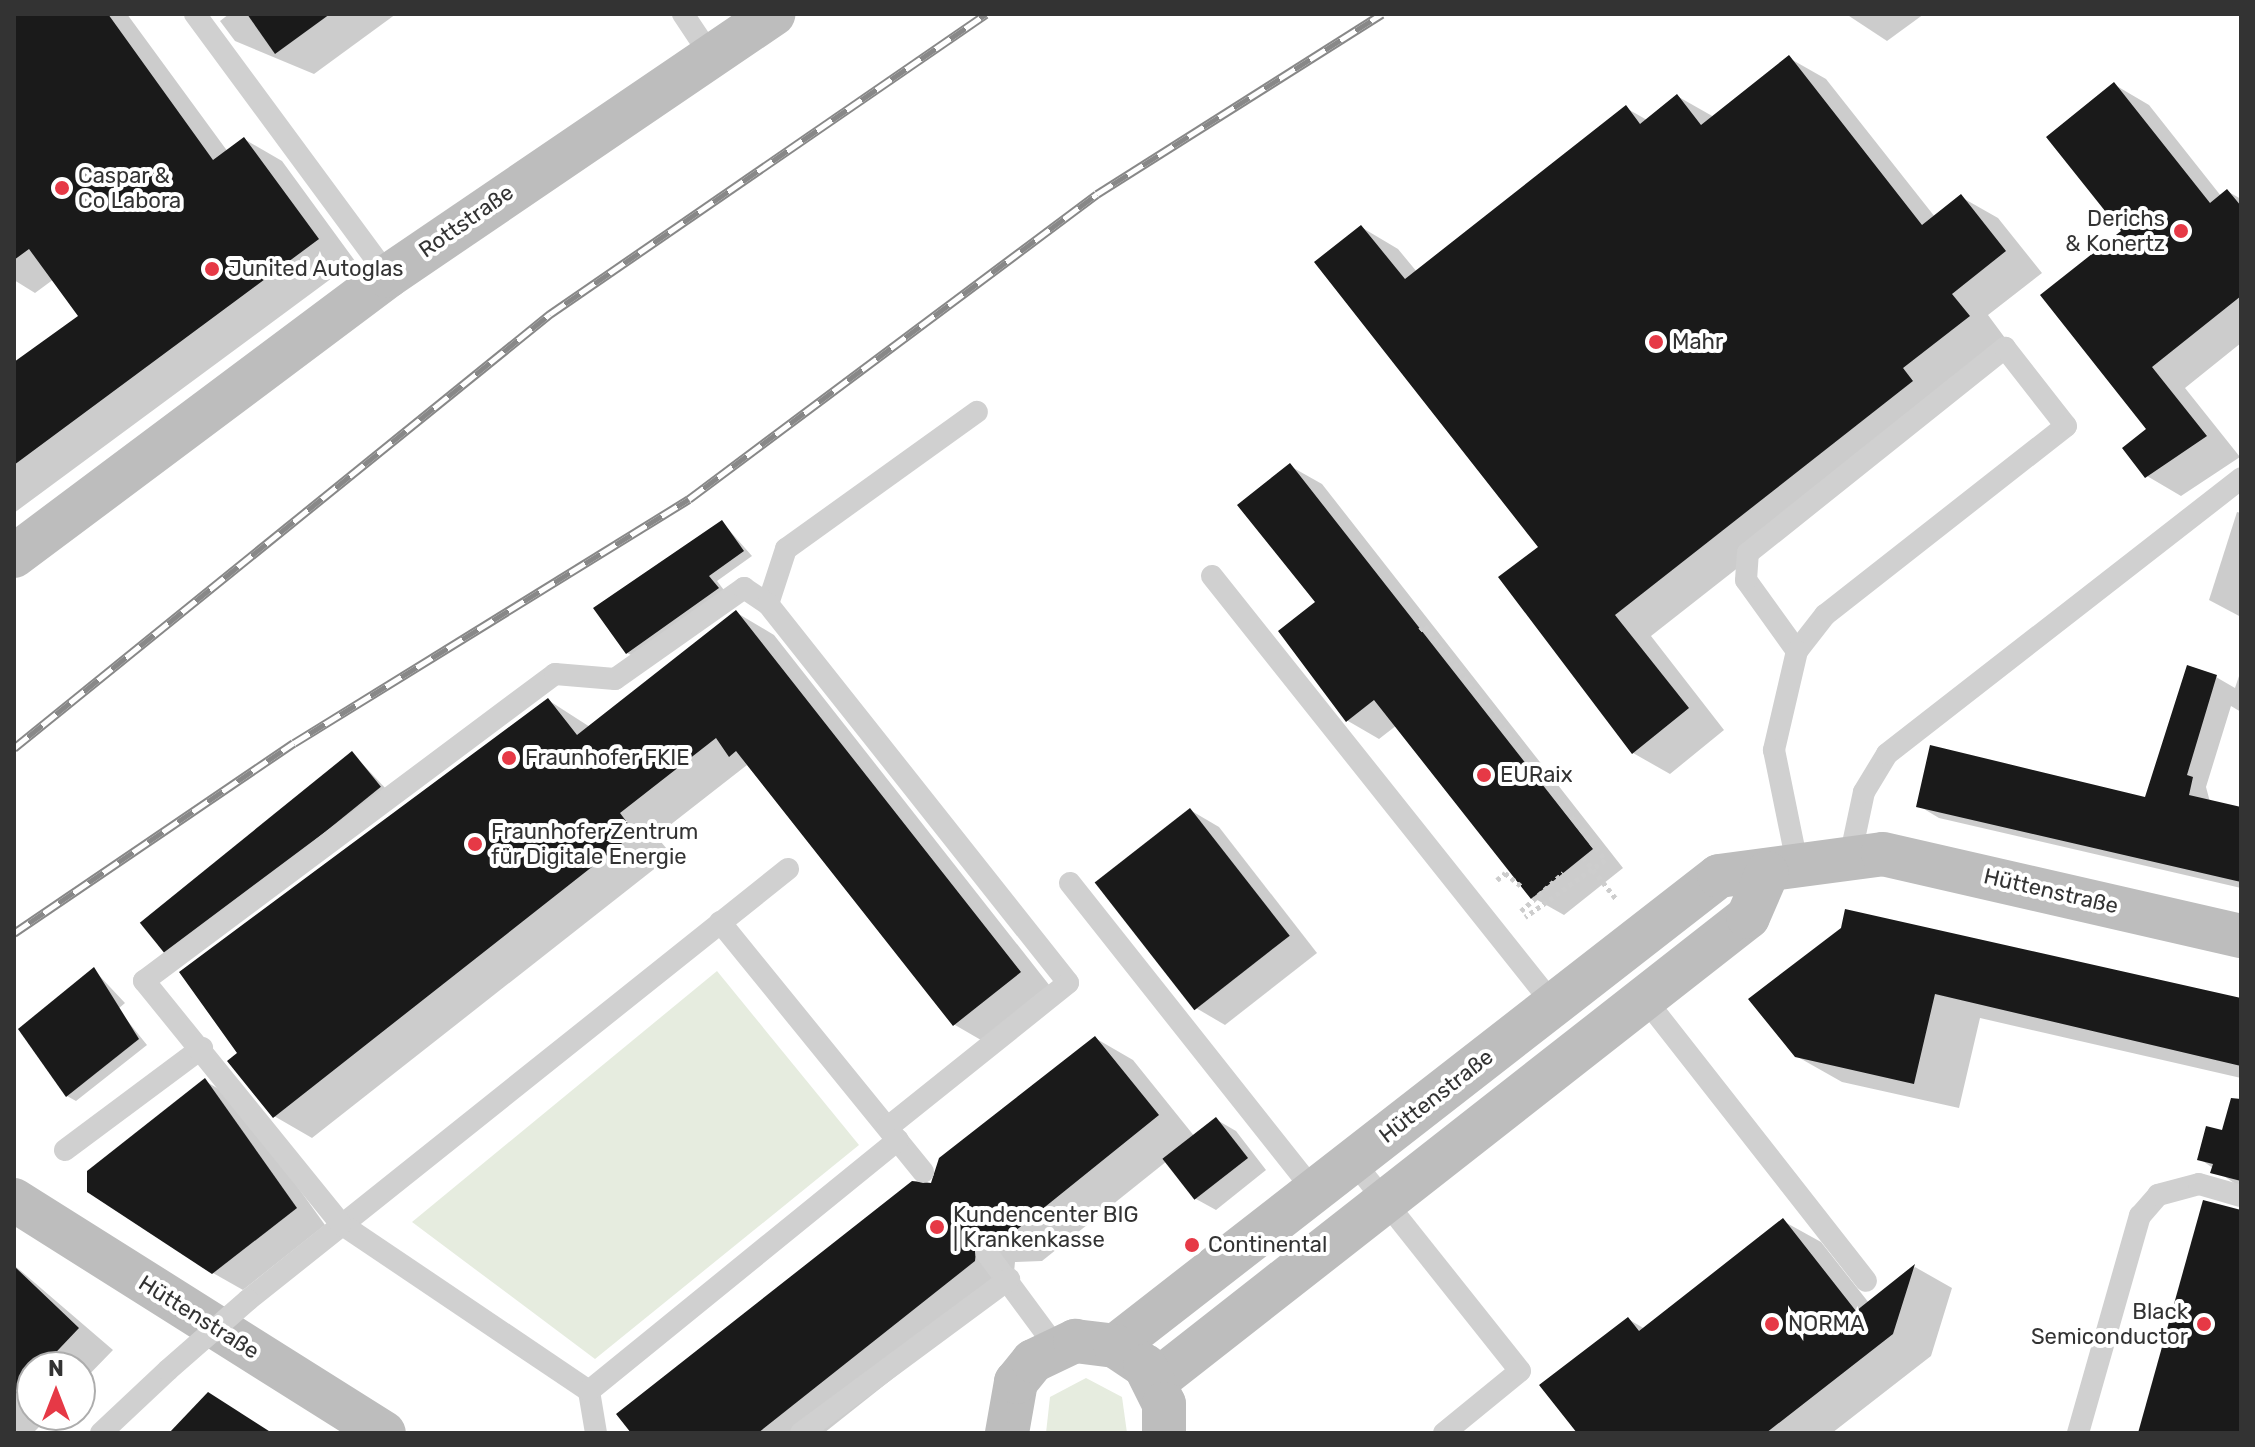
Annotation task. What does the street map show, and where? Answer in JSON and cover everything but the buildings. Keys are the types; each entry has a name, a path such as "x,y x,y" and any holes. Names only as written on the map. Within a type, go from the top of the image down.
{"street":[{"name":"Rottstraße","path":"14,556 388,276 709,53 773,14"},
{"name":"Hüttenstraße","path":"1115,1346 1643,932 1719,876 1782,868 1851,853 1927,861 2241,936"},
{"path":"1156,1381 1748,917 1782,868"},
{"name":"Hüttenstraße","path":"14,1200 384,1433"},
{"path":"997,1425 1033,1361 1056,1347 1115,1346 1156,1381 1164,1433"}],"lane":[{"path":"195,14 388,276"},
{"path":"683,14 709,53"},
{"path":"1782,868 1774,750 1797,651 1825,615 2066,426 2005,348 1748,553 1746,580 1797,651"},
{"path":"768,604 786,549 977,412"},
{"path":"1851,853 1864,792 1887,754 2241,478"},
{"path":"1212,576 1553,1004"},
{"path":"589,1391 1068,983 768,604 744,588 615,679 555,674 144,981 202,1048 341,1224 589,1391 596,1433"},
{"path":"101,1433 248,1300 788,869"},
{"path":"1070,883 1315,1192"},
{"path":"720,922 923,1172"},
{"path":"1645,999 1866,1281"},
{"path":"65,1150 202,1048"},
{"path":"1353,1161 1520,1371 1444,1433"},
{"path":"2078,1433 2140,1216 2158,1195 2199,1184 2241,1196"},
{"path":"986,1252 1009,1279 1056,1347"},
{"path":"801,1433 1009,1279"}],"path":[{"path":"1420,630 1605,860 1527,919 1513,901"},
{"path":"1583,857 1643,932"},
{"path":"1470,901 1505,873 1522,887"},
{"path":"1521,911 1563,873"},
{"path":"1497,880 1505,890"}],"shaded area":[{"path":"717,971 859,1145 595,1359 412,1222"},
{"path":"1086,1378 1122,1397 1127,1433 1046,1433 1050,1397"}],"railway":[{"path":"14,748 550,314 986,14"},
{"path":"14,933 294,743 689,499 1097,194 1382,14"}],"place":[{"name":"Caspar & Co Labora","path":"62,188"},
{"name":"Derichs & Konertz","path":"2181,231"},
{"name":"Junited Autoglas","path":"212,269"},
{"name":"Mahr","path":"1656,342"},
{"name":"Fraunhofer FKIE","path":"509,758"},
{"name":"EURaix","path":"1484,775"},
{"name":"Fraunhofer Zentrum für Digitale Energie","path":"475,844"},
{"name":"Kundencenter BIG | Krankenkasse","path":"937,1227"},
{"name":"Continental","path":"1192,1245"},
{"name":"NORMA","path":"1772,1324"},
{"name":"Black Semiconductor","path":"2204,1324"}]}
